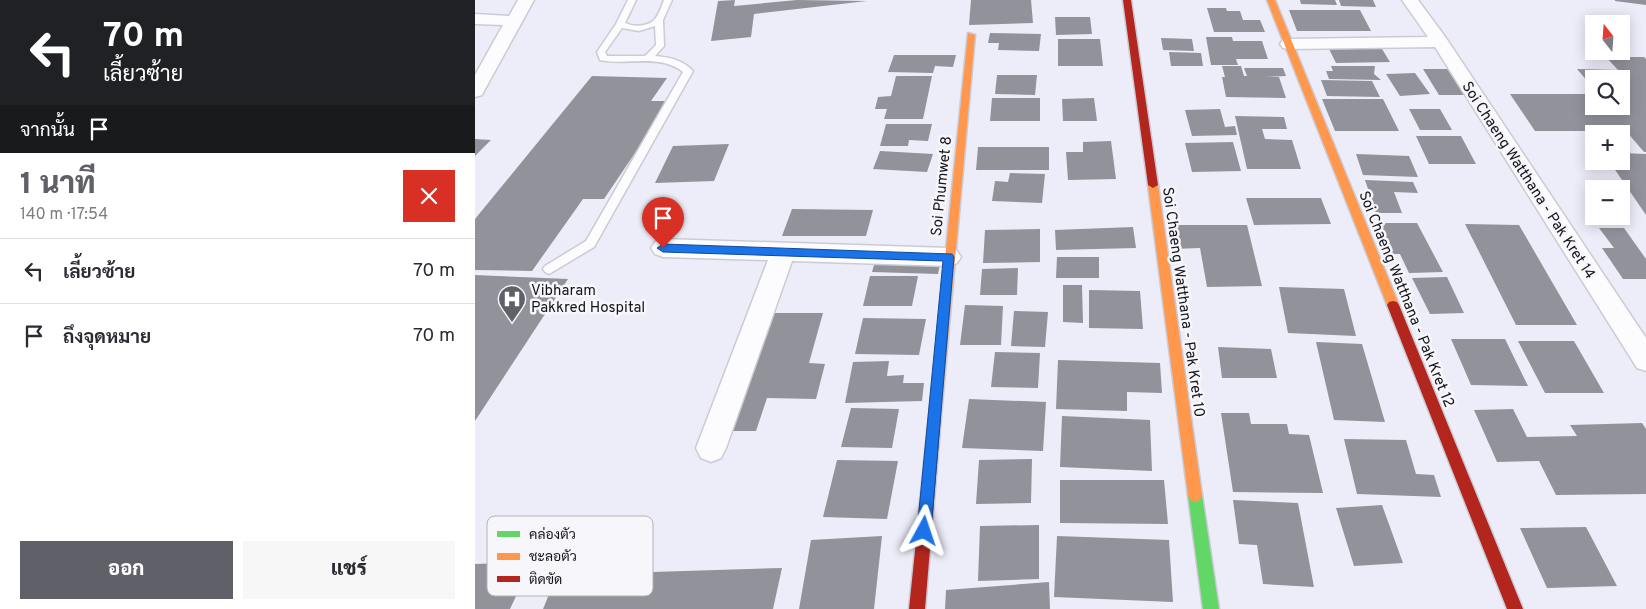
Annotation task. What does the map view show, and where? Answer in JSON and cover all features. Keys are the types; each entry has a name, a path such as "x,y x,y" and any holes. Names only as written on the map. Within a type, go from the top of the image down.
{"street":[{"path":"475,91 526,0"},
{"name":"Soi Chaeng Watthana - Pak Kret 10","path":"1127,0 1211,609"},
{"name":"Soi Chaeng Watthana - Pak Kret 12","path":"1271,0 1515,609"},
{"name":"Soi Chaeng Watthana - Pak Kret 14","path":"1410,0 1440,42 1646,360"},
{"path":"475,19 514,20"},
{"name":"Soi Phumwet 8","path":"917,609 971,35"},
{"path":"1289,44 1440,42"},
{"path":"663,248 949,257"},
{"path":"711,448 783,252"}],"lane":[{"path":"549,269 590,244 689,71 682,65 648,58 620,60 603,58 601,52 620,24 632,0"},
{"path":"648,58 660,46 659,20 668,0"},
{"path":"620,24 630,29 648,27 659,20"}],"building":[{"path":"735,0 734,6 797,0 867,1 754,14 751,37 711,41 718,1"},
{"path":"971,0 1031,0 1033,23 969,25"},
{"path":"1300,0 1335,0 1337,5 1301,4"},
{"path":"1339,0 1373,0 1376,7 1341,6"},
{"path":"1646,0 1646,5 1615,1"},
{"path":"1207,8 1226,8 1227,11 1240,11 1243,20 1260,20 1265,32 1214,32"},
{"path":"1289,10 1360,10 1371,31 1297,31"},
{"path":"1055,17 1090,17 1092,34 1056,35"},
{"path":"990,33 1041,34 1039,51 998,50 999,43 988,43"},
{"path":"1206,37 1232,37 1233,41 1262,41 1268,59 1236,59 1238,65 1211,65"},
{"path":"1161,38 1192,39 1194,51 1163,50"},
{"path":"1058,39 1100,39 1103,66 1058,66"},
{"path":"1379,44 1390,62 1336,63 1328,47"},
{"path":"1169,52 1201,53 1203,66 1171,66"},
{"path":"894,55 956,55 953,67 935,66 933,73 888,72"},
{"path":"1630,57 1644,57 1646,59 1646,152 1630,136 1630,125 1585,125 1585,131 1535,131 1510,94 1585,94 1585,115 1630,115 1630,70 1618,70 1609,60 1630,60"},
{"path":"1222,66 1241,66 1244,76 1247,76 1244,68 1283,68 1286,76 1264,77 1279,77 1286,98 1226,97 1222,77 1225,77"},
{"path":"1331,66 1375,66 1374,74 1381,80 1329,79 1326,71 1333,71"},
{"path":"1423,69 1448,69 1465,95 1439,95"},
{"path":"1577,69 1618,70 1585,70 1585,78"},
{"path":"1415,73 1430,94 1400,96 1386,74"},
{"path":"997,75 1037,75 1035,95 995,94"},
{"path":"592,76 667,78 651,101 670,101 604,199 583,199 532,271 475,270 475,219"},
{"path":"896,76 932,76 923,119 884,119 887,109 875,109 878,97 891,96"},
{"path":"1321,80 1372,81 1380,97 1327,96"},
{"path":"992,98 1040,98 1040,121 990,121"},
{"path":"1094,98 1097,121 1063,121 1062,99"},
{"path":"1322,99 1383,99 1399,131 1335,131"},
{"path":"1220,109 1225,127 1235,126 1237,135 1192,136 1185,110"},
{"path":"1409,109 1440,109 1452,130 1420,130"},
{"path":"1235,116 1284,117 1287,129 1262,129 1265,139 1292,140 1301,169 1247,169"},
{"path":"886,124 932,124 928,141 909,140 908,146 880,146"},
{"path":"1416,136 1461,136 1476,164 1429,164"},
{"path":"475,139 491,140 475,156"},
{"path":"1111,141 1116,179 1068,180 1066,152 1083,152 1083,142"},
{"path":"1233,142 1241,171 1192,172 1185,143"},
{"path":"729,144 714,181 655,183 673,146"},
{"path":"978,147 1049,147 1049,170 976,170"},
{"path":"880,151 933,154 927,172 873,169"},
{"path":"1630,153 1646,154 1646,215 1630,192 1630,180 1622,180 1615,170 1630,170"},
{"path":"1356,154 1409,156 1418,177 1363,175"},
{"path":"1010,173 1045,174 1042,203 992,201 995,181 1008,182"},
{"path":"1365,180 1413,182 1418,193 1394,192 1402,213 1376,213"},
{"path":"1246,198 1321,198 1331,224 1254,225"},
{"path":"792,209 873,210 866,236 782,236"},
{"path":"1370,223 1417,223 1443,272 1409,273 1400,254 1383,254"},
{"path":"1465,224 1519,225 1577,325 1516,325"},
{"path":"1170,225 1247,225 1262,286 1207,287 1200,248 1173,249"},
{"path":"1133,227 1136,248 1056,250 1055,230"},
{"path":"1599,228 1624,228 1646,259 1646,279 1623,279 1602,248 1614,248"},
{"path":"1040,229 1040,262 983,263 985,230"},
{"path":"1057,257 1099,257 1099,278 1056,278"},
{"path":"876,258 941,260 938,274 872,272"},
{"path":"1018,268 1017,295 980,295 982,269"},
{"path":"475,275 568,279 475,421"},
{"path":"870,276 918,276 912,306 863,306"},
{"path":"1447,277 1464,313 1430,314 1412,278"},
{"path":"1063,285 1082,285 1083,323 1063,322"},
{"path":"1279,287 1344,289 1356,336 1288,333"},
{"path":"1089,290 1140,291 1143,329 1089,328"},
{"path":"965,305 1003,306 1001,345 960,345"},
{"path":"1014,311 1048,312 1045,347 1011,346"},
{"path":"765,313 823,313 809,363 825,364 816,399 767,398 756,431 723,431"},
{"path":"863,318 926,319 919,355 855,354"},
{"path":"1451,339 1505,339 1528,386 1471,385"},
{"path":"1518,341 1574,341 1604,393 1545,393"},
{"path":"1316,342 1362,344 1385,422 1334,420"},
{"path":"1218,347 1271,349 1277,378 1222,378"},
{"path":"995,352 1040,353 1038,388 991,387"},
{"path":"1058,360 1160,363 1162,393 1127,392 1127,411 1056,409"},
{"path":"889,361 887,376 904,375 903,383 924,383 922,401 845,403 853,362"},
{"path":"969,399 1046,402 1043,451 962,448"},
{"path":"851,408 899,409 892,448 841,447"},
{"path":"1513,409 1527,437 1577,436 1570,425 1642,423 1646,429 1646,494 1556,495 1539,461 1497,462 1474,410"},
{"path":"1221,413 1249,413 1251,424 1287,424 1289,434 1309,435 1323,493 1233,492"},
{"path":"1062,416 1150,420 1152,471 1060,467"},
{"path":"1344,439 1406,440 1416,474 1434,475 1441,497 1357,494"},
{"path":"1032,459 1031,503 976,504 979,460"},
{"path":"837,460 898,461 887,519 823,517"},
{"path":"1060,480 1164,480 1168,524 1060,523"},
{"path":"1233,500 1298,503 1314,587 1263,584 1257,545 1239,544"},
{"path":"1382,505 1403,563 1354,566 1336,508"},
{"path":"1039,525 1039,579 978,581 980,526"},
{"path":"1586,527 1617,586 1547,588 1520,528"},
{"path":"882,536 874,609 799,609 811,540"},
{"path":"1057,536 1169,540 1173,602 1054,597"},
{"path":"475,564 487,564 487,596 516,596 510,609 475,609"},
{"path":"782,568 773,609 543,609 548,596 653,596 653,572"},
{"path":"1049,582 1050,609 945,609 946,590"}],"traffic: fast":[{"path":"1195,495 1211,609"}],"traffic: slow":[{"path":"1271,0 1393,305"},
{"path":"935,416 971,35"},
{"path":"1153,185 1195,495"}],"traffic: jam":[{"path":"1127,0 1153,185"},
{"path":"1393,305 1515,609"},
{"path":"917,609 935,416"}],"place":[{"name":"Vibharam Pakkred Hospital","path":"512,323"}],"route":[{"path":"663,248 949,257 924,531"}]}
